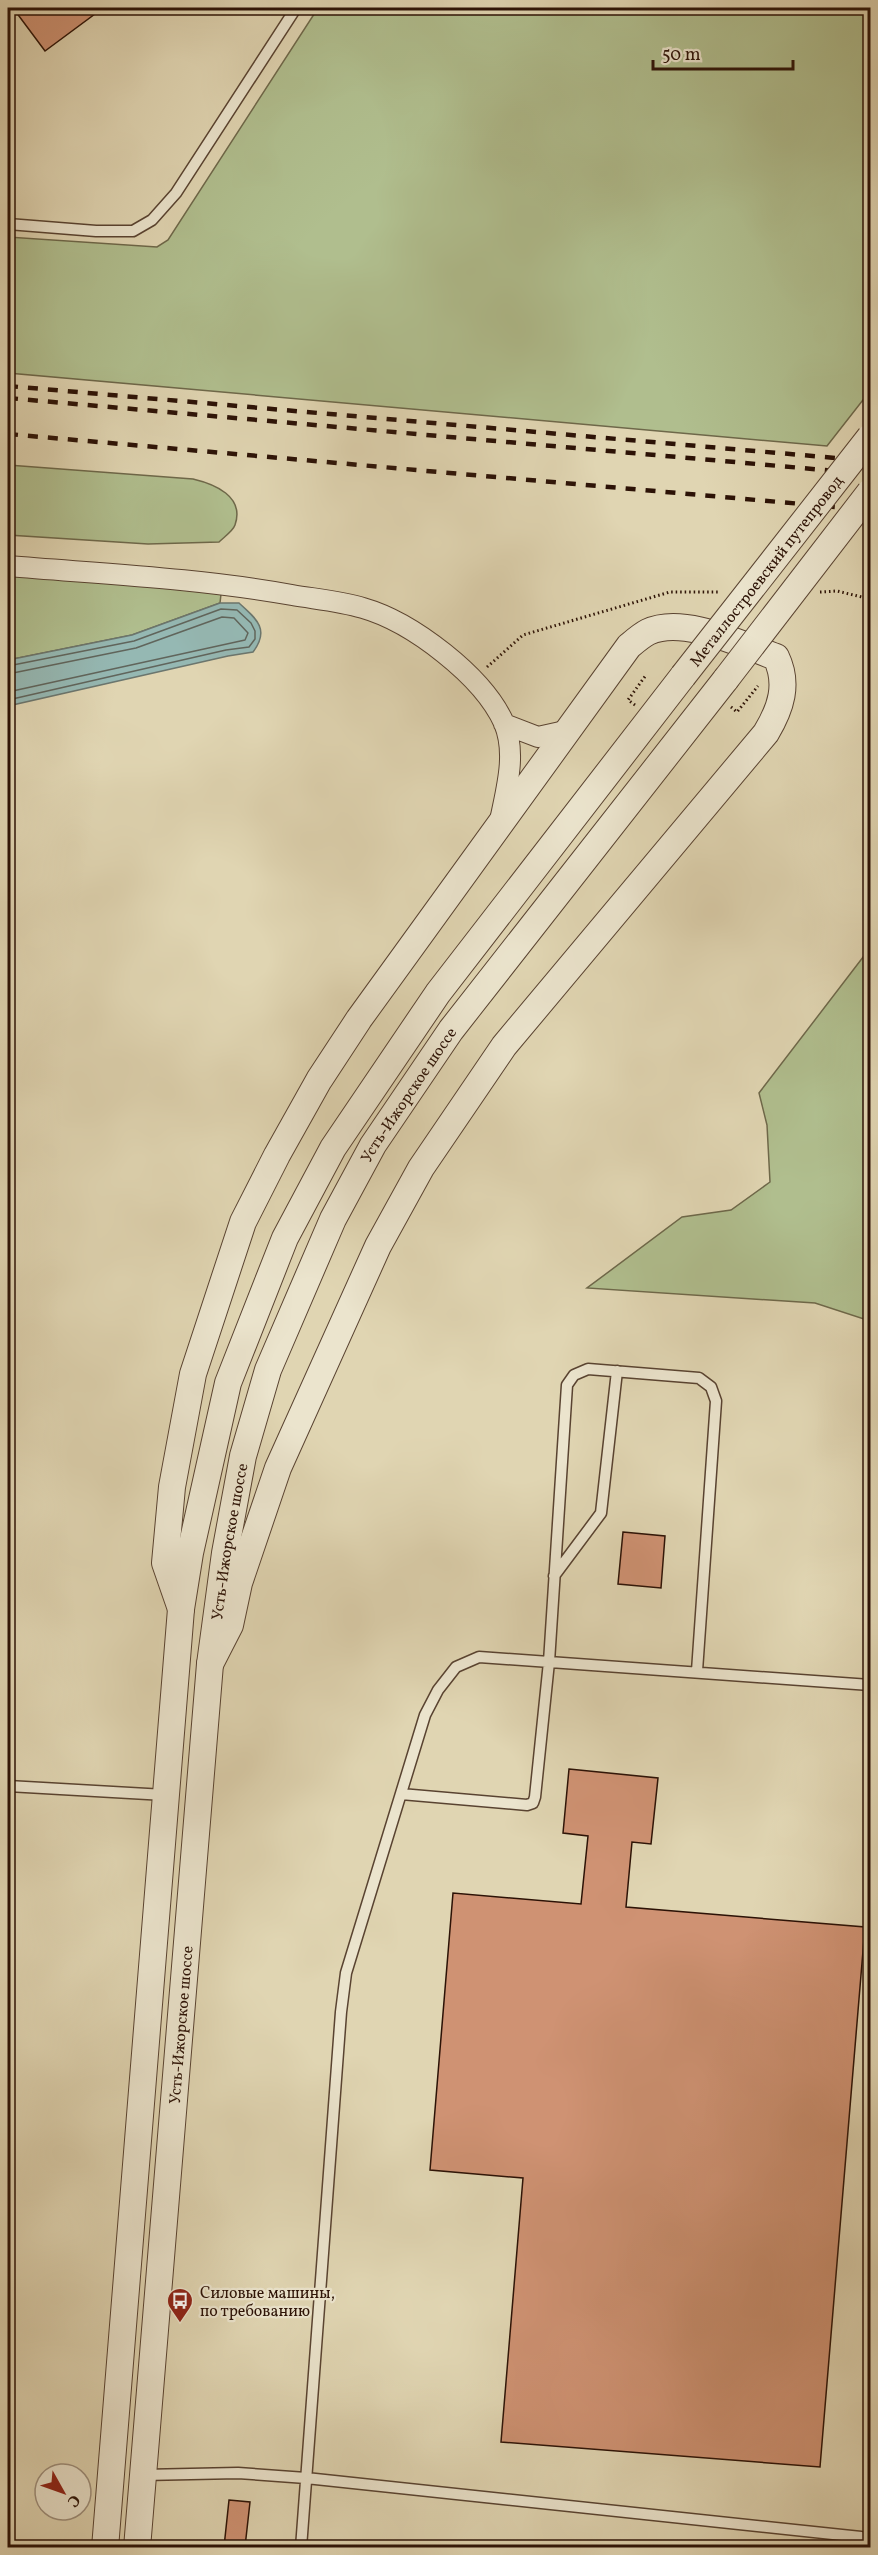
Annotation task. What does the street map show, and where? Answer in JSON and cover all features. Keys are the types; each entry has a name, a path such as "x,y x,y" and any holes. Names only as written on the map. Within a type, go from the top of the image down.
{"street":[{"name":"Металлостроевский путепровод","path":"683,676 870,437"},
{"name":"Металлостроевский путепровод","path":"726,679 870,492"},
{"path":"8,566 225,583 364,608 415,631 453,660 483,692 504,724 511,763 500,821"},
{"path":"181,1609 165,1563 179,1447 193,1374 243,1222 319,1080 359,1019 500,821 629,646 649,632 668,627 686,627 776,657 782,669 779,710 766,733 504,1046 421,1168 378,1246 278,1468 239,1582 230,1625 210,1664"},
{"name":"Усть-Ижорское шоссе","path":"105,2547 181,1609 190,1552 228,1383 285,1238 333,1148 438,993 683,676"},
{"name":"Усть-Ижорское шоссе","path":"137,2547 210,1664 225,1553 243,1456 268,1370 333,1219 373,1145 451,1030 726,679"},
{"path":"504,724 538,737 566,731"}],"lane":[{"path":"8,224 96,231 133,231 152,220 176,193 296,8"},
{"path":"401,1794 527,1805 533,1803 536,1797 549,1662 567,1385 574,1375 588,1369 699,1378 711,1388 716,1401 697,1671"},
{"path":"554,1576 601,1513 616,1371"},
{"path":"301,2547 345,1983 425,1714 438,1690 456,1667 479,1657 870,1685"},
{"path":"8,1786 165,1795"},
{"path":"143,2475 238,2473 306,2478 861,2537"}],"path":[{"path":"628,700 646,675"},
{"path":"737,712 758,686"}],"green space":[{"path":"318,8 870,8 870,391 827,446 8,373 8,237 157,247 168,240"},
{"path":"8,465 193,479 218,488 232,499 236,506 235,525 219,542 148,544 8,535"},
{"path":"8,571 221,594 220,603 132,635 8,660"},
{"path":"870,948 870,1321 815,1303 587,1288 682,1217 731,1210 770,1182 767,1125 759,1093"}],"water":[{"path":"220,603 239,603 256,620 261,637 253,652 8,706 8,660 132,635"}],"building":[{"path":"13,8 103,8 45,51"},
{"path":"623,1532 665,1536 661,1588 618,1584"},
{"path":"569,1769 658,1778 651,1844 632,1842 626,1907 865,1927 820,2467 501,2442 523,2178 430,2170 453,1893 581,1904 588,1836 563,1833"},
{"path":"229,2500 250,2502 245,2547 224,2547"}],"railway":[{"path":"8,386 870,461"},
{"path":"8,398 870,474"},
{"path":"8,434 870,510"}],"place":[{"name":"Силовые машины, по требованию","path":"180,2324"}]}
